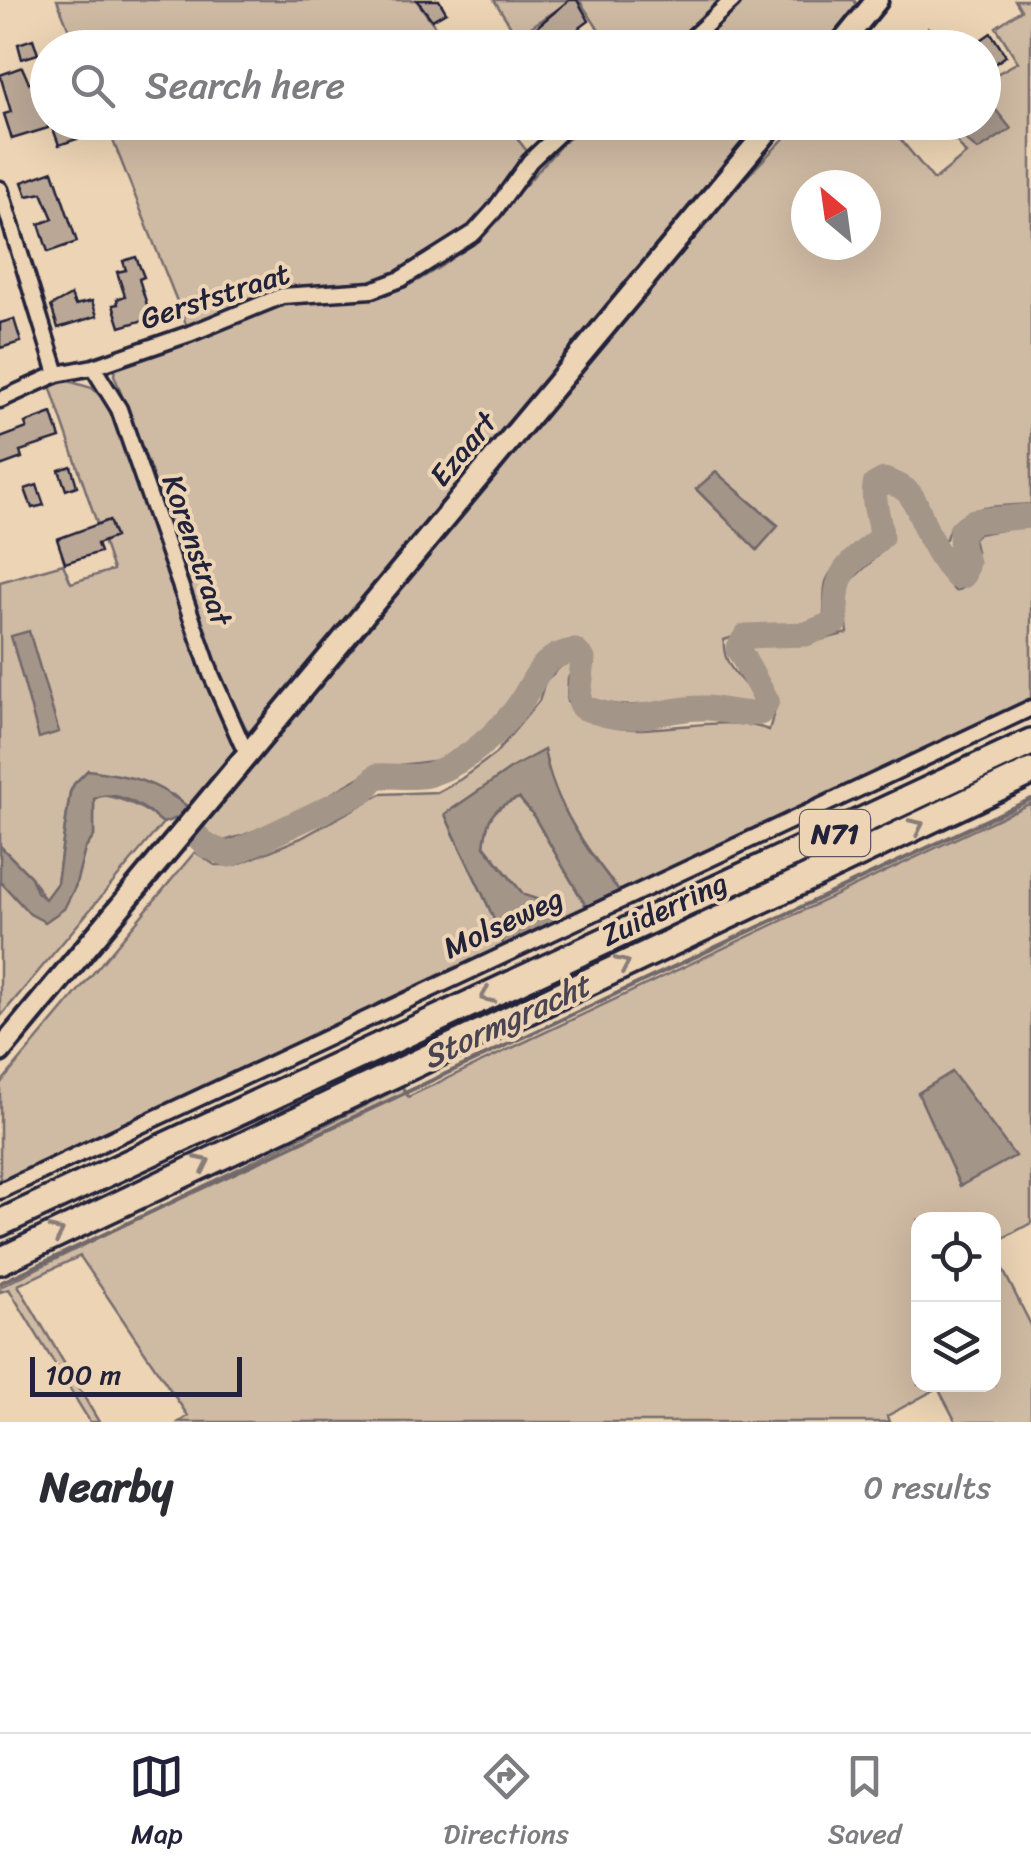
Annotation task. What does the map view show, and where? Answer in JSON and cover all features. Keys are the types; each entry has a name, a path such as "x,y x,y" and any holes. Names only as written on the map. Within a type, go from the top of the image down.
{"highway":[{"name":"Zuiderring","path":"0,1223 1031,742"},
{"name":"Zuiderring","path":"0,1261 1031,772"}],"main road":[{"path":"853,30 877,0"},
{"name":"Ezaart","path":"0,1051 760,140"}],"street":[{"path":"700,30 733,0"},
{"name":"Gerststraat","path":"0,400 57,374 93,367 189,334 282,296 372,290 402,280 474,233 530,161 553,140"},
{"path":"0,190 57,374"},
{"name":"Korenstraat","path":"93,367 119,409 211,674 249,752"},
{"name":"Molseweg","path":"0,1191 1031,708"}],"shaded area":[{"path":"57,0 416,0 438,30 69,30"},
{"path":"494,0 572,0 526,30 513,30"},
{"path":"579,0 725,0 692,30 599,30"},
{"path":"741,0 854,0 859,8 840,30 710,30"},
{"path":"1015,0 1031,0 1031,504 968,512 958,518 946,539 940,539 904,479 893,473 867,482 871,537 830,574 822,623 761,628 724,640 729,663 754,694 749,709 713,702 656,708 657,703 622,705 588,697 590,660 581,646 562,643 527,672 503,714 473,740 441,760 376,768 299,812 221,842 200,832 739,185 783,140 901,140 934,180 966,154 956,140 1001,140 1001,71 1018,62 996,27 1021,10","holes":["716,473 778,525 757,550 697,490"]},
{"path":"1001,116 1011,129 1001,135"},
{"path":"113,140 518,140 530,155 467,232 400,274 367,285 353,282 280,291 188,329"},
{"path":"746,140 249,734 219,674 168,516 114,375 116,364 285,305 379,297 419,280 443,265 493,221 563,143"},
{"path":"967,140 994,140 978,150"},
{"path":"68,381 92,388 112,407 212,699 237,754 189,808 173,795 88,770 70,792 57,883 45,900 31,877 0,846 0,582 63,564 71,583 113,570 50,386"},
{"path":"716,472 778,526 757,550 696,489"},
{"path":"885,491 902,502 943,577 955,591 974,577 977,556 973,539 978,534 1031,525 1031,702 621,893 564,809 544,751 445,814 505,949 0,1180 0,1084 195,852 215,865 236,865 301,838 381,794 437,792 495,754 539,701 545,681 568,660 572,660 574,669 568,678 567,701 585,718 607,726 633,729 717,723 769,730 778,699 749,648 760,644 800,645 848,633 843,590 884,548 891,534 880,495"},
{"path":"29,631 59,732 39,738 11,636"},
{"path":"544,750 555,789 574,826 621,893 587,908 532,813 519,798 510,801 492,815 484,846 524,895 552,904 566,919 505,949 445,814"},
{"path":"88,770 142,781 189,808 163,823 121,798 94,799 94,836 85,849 75,887 64,909 45,922 30,914 0,881 0,846 31,877 45,899 57,883 70,793"},
{"path":"102,795 135,805 163,823 0,1017 0,881 30,914 75,887 85,849 94,836 94,799"},
{"path":"519,798 532,813 587,908 566,919 524,895 484,845 492,815"},
{"path":"1031,803 1031,1223 1001,1239 1001,1212 911,1212 911,1392 931,1392 887,1416 889,1422 179,1422 188,1416 80,1256 18,1285 99,1422 90,1422 9,1289 0,1292 0,1287 402,1087 408,1097"},
{"path":"952,1072 1015,1156 960,1186 918,1093"},
{"path":"1001,1266 1031,1325 1031,1422 956,1422 940,1392 1001,1392"}],"building":[{"path":"417,0 439,0 446,12 432,20"},
{"path":"569,0 577,0 589,21 577,30 533,30"},
{"path":"30,40 30,56 22,59 18,44"},
{"path":"22,67 30,83 30,134 12,139 4,114 11,112 0,75"},
{"path":"53,171 77,242 48,252 39,224 53,219 42,193 27,196 22,182"},
{"path":"136,257 151,318 120,327 113,305 125,296 117,272 126,270 123,261"},
{"path":"71,295 75,305 92,301 97,316 58,328 51,306"},
{"path":"14,319 21,342 0,348 0,323"},
{"path":"52,413 60,438 20,451 22,458 0,466 0,438"},
{"path":"71,466 77,486 66,490 59,470"},
{"path":"37,485 44,505 32,508 25,489"},
{"path":"109,520 115,537 97,544 100,552 65,563 57,539"}],"waterway":[{"path":"196,835 207,846 230,855 363,791 377,776 418,776 443,769 466,757 495,732 520,704 544,666 575,651 583,659 579,697 582,707 601,714 632,717 706,708 760,713 767,701 738,649 746,636 806,634 836,622 837,591 844,572 881,537 875,485 884,480 908,492 934,546 956,576 963,576 967,562 961,548 961,531 974,521 1031,516"},
{"name":"Stormgracht","path":"0,1283 1031,799"}]}
